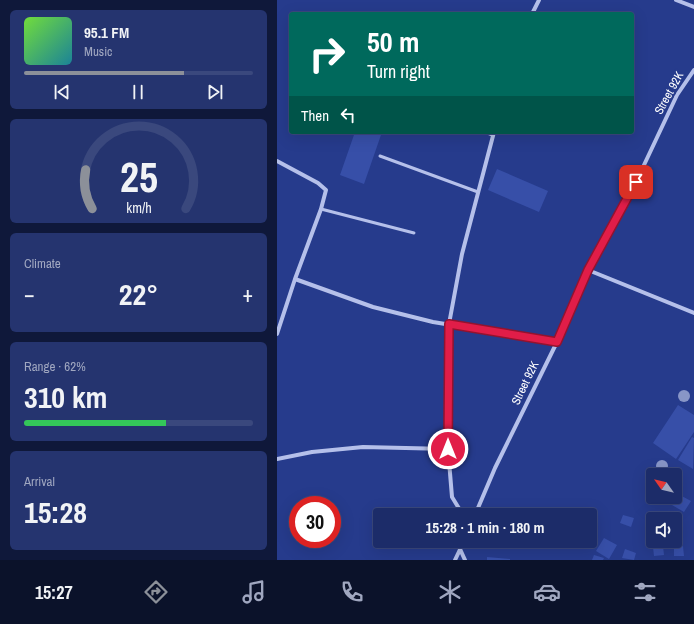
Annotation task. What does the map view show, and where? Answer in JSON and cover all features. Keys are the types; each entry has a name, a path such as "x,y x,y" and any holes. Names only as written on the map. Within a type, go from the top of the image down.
{"street":[{"path":"533,12 539,0"},
{"path":"676,0 694,7"},
{"name":"Street 92K","path":"478,508 495,468 557,342 588,270 636,182 677,96 694,70"},
{"path":"459,508 452,497 448,449 449,324 462,254 493,134"},
{"path":"277,161 318,182 326,190 321,210 295,279 277,334"},
{"path":"588,270 694,312"},
{"path":"295,279 373,308 433,322 557,342"},
{"path":"277,459 312,452 363,447 448,449"},
{"path":"455,560 460,549"},
{"path":"460,549 465,560"}],"lane":[{"path":"380,156 478,192"},
{"path":"321,210 414,233"}],"building":[{"path":"354,134 381,134 364,184 340,175"},
{"path":"497,169 548,191 539,212 488,190"},
{"path":"678,405 694,415 694,432 676,459 653,443"},
{"path":"692,437 694,438 693,469 678,460"},
{"path":"682,496 691,501 684,512 672,505 682,504"},
{"path":"623,515 634,518 631,527 620,523"},
{"path":"604,538 617,545 609,559 596,551"},
{"path":"682,546 684,556 674,556 674,548 682,548"},
{"path":"653,548 663,548 664,555 654,556"},
{"path":"625,549 636,553 634,560 622,558"},
{"path":"594,555 604,558 603,560 592,560"},
{"path":"487,557 510,559 510,560 487,560"}],"route":[{"path":"448,449 449,324 557,342 588,270 636,182"}]}
